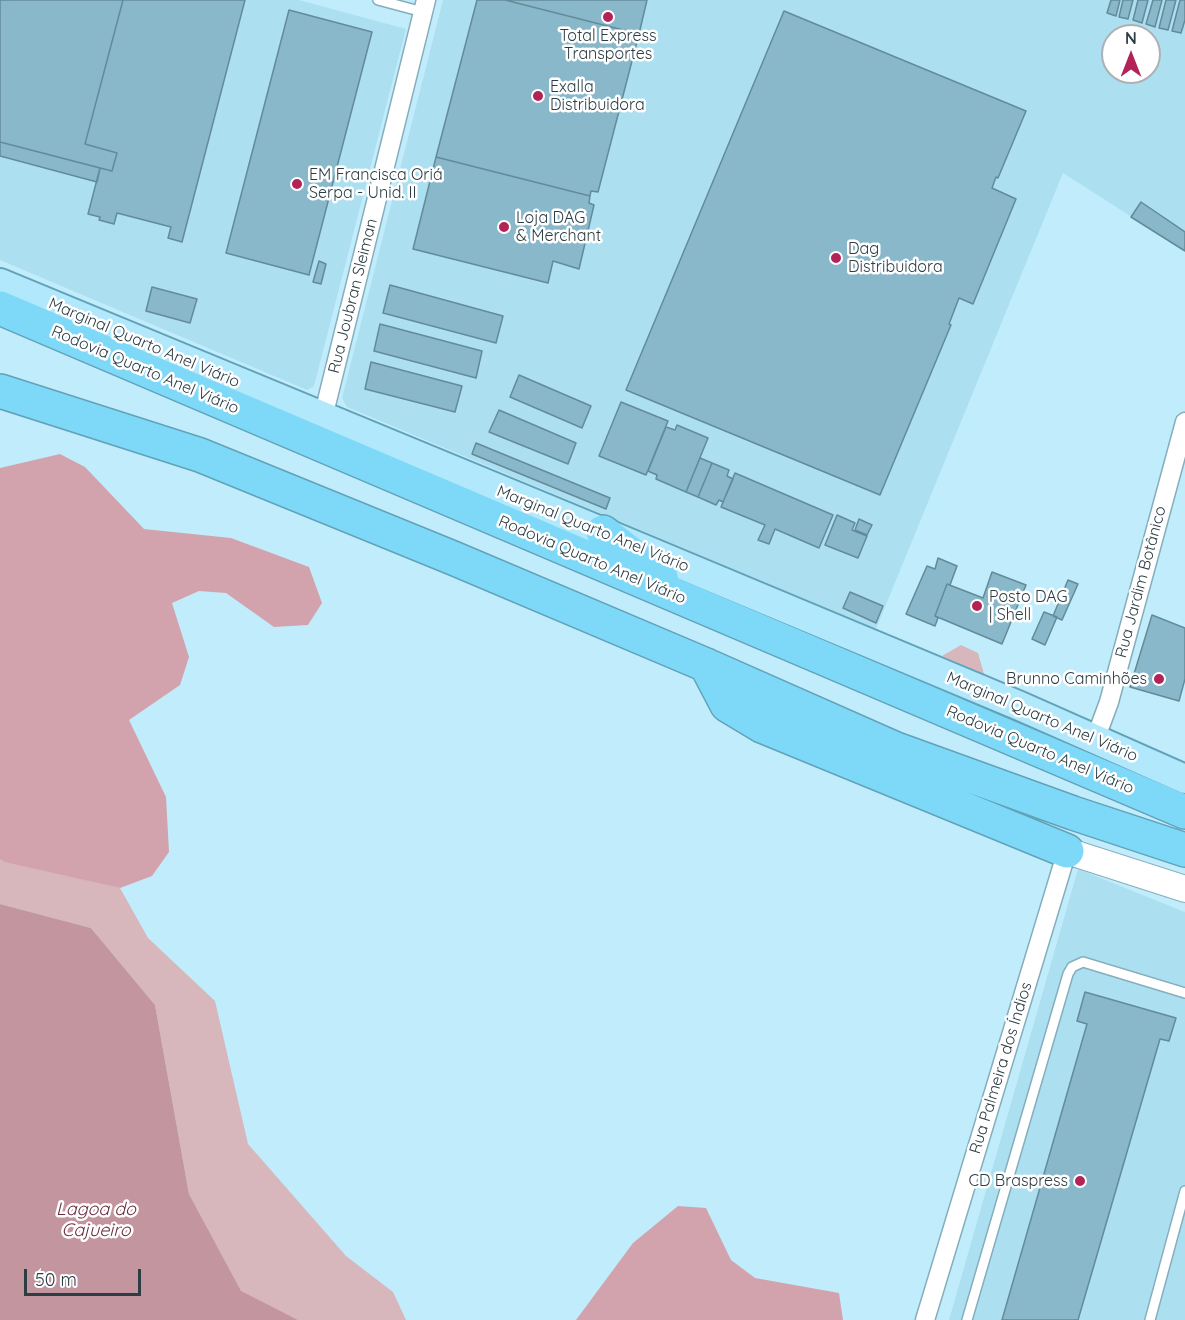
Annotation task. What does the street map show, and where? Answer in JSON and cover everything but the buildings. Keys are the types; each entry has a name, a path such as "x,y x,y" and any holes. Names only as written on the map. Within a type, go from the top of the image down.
{"highway":[{"name":"Rodovia Quarto Anel Viário","path":"0,308 706,609 1090,755 1185,812"},
{"path":"0,391 200,455 706,665 896,749 1073,813 1185,850"},
{"path":"603,532 706,609"},
{"path":"706,665 717,690 727,705 762,726 1067,851"},
{"path":"1073,813 1090,755"}],"main road":[{"name":"Marginal Quarto Anel Viário","path":"0,283 1009,702 1090,755 1185,779"}],"street":[{"name":"Rua Joubran Sleiman","path":"323,417 424,6"},
{"name":"Rua Jardim Botânico","path":"1090,755 1109,702 1185,422"},
{"path":"1067,851 1185,889"},
{"name":"Rua Palmeira dos Índios","path":"925,1320 1067,851"}],"lane":[{"path":"378,0 424,6"},
{"path":"967,1320 1068,974 1072,967 1083,962 1185,993"},
{"path":"1150,1320 1185,1191"}],"shaded area":[{"path":"0,0 299,0 406,29 314,386 307,390 0,260"},
{"path":"443,0 1185,0 1185,251 1063,173 876,629 347,407 342,398"},
{"path":"60,454 85,467 144,529 231,538 309,567 322,603 308,625 274,627 226,593 199,591 172,603 189,657 180,685 129,720 166,797 169,852 152,876 120,888 0,859 0,468"},
{"path":"961,645 978,653 984,674 942,656"},
{"path":"0,859 120,888 148,938 215,1001 248,1144 346,1256 393,1292 406,1320 298,1320 241,1292 189,1194 155,1005 91,928 0,904"},
{"path":"1078,869 1185,912 1185,1320 949,1320"},
{"path":"678,1206 706,1208 731,1260 755,1278 839,1293 843,1320 576,1320 633,1243"}],"water":[{"name":"Lagoa do Cajueiro","path":"0,904 91,928 155,1005 189,1194 241,1291 298,1320 0,1320"}],"place":[{"name":"Total Express Transportes","path":"608,17"},
{"name":"Exalla Distribuidora","path":"538,96"},
{"name":"EM Francisca Oriá Serpa - Unid. II","path":"297,184"},
{"name":"Loja DAG & Merchant","path":"504,227"},
{"name":"Dag Distribuidora","path":"836,258"},
{"name":"Posto DAG | Shell","path":"977,606"},
{"name":"Brunno Caminhões","path":"1159,679"},
{"name":"CD Braspress","path":"1080,1181"}]}
